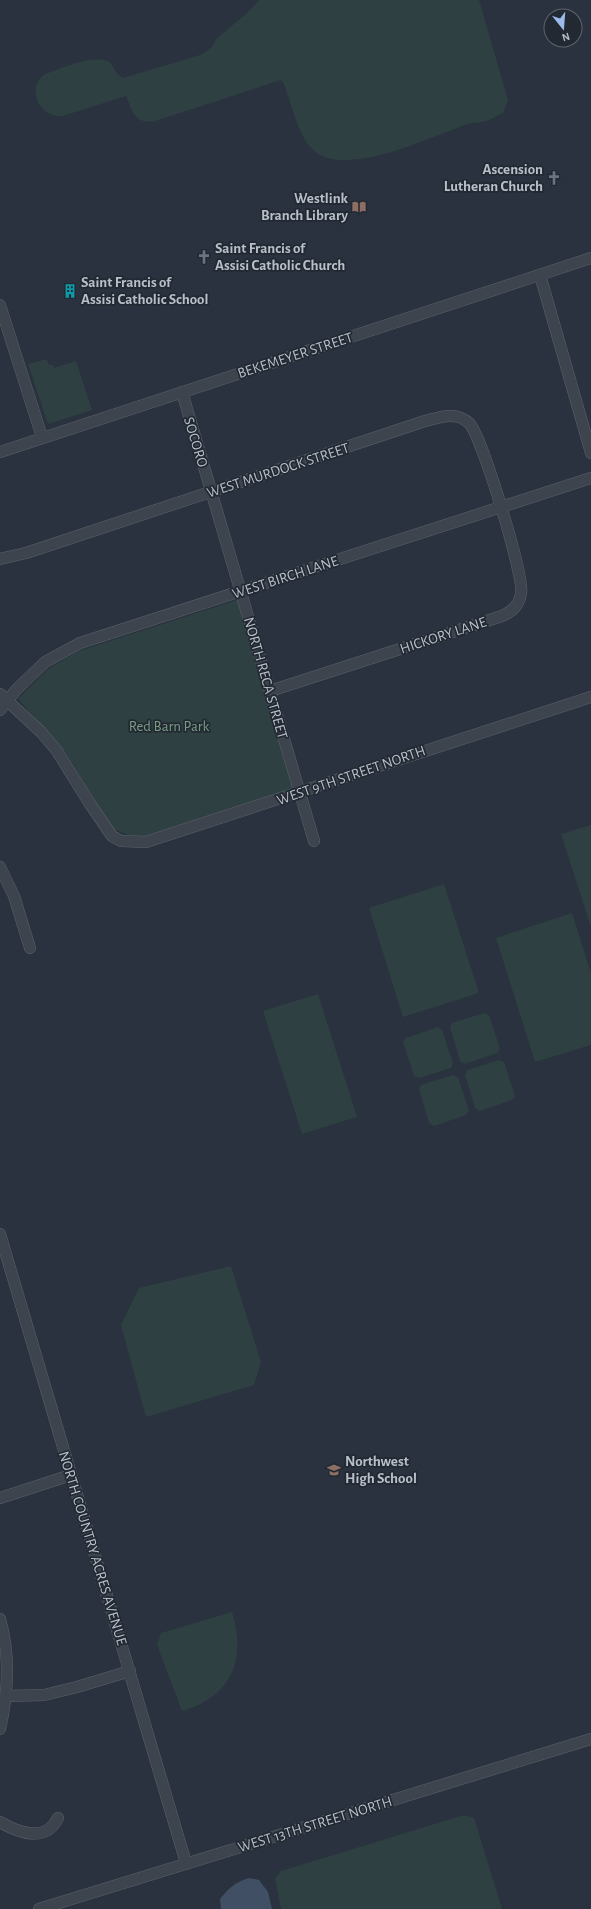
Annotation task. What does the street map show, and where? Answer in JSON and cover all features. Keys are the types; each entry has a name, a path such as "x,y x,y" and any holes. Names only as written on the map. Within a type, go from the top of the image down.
{"street":[{"name":"BEKEMEYER STREET","path":"0,452 591,258"},
{"path":"540,275 591,452"},
{"path":"0,305 42,437"},
{"name":"SOCORO","path":"182,392 211,492"},
{"name":"WEST MURDOCK STREET","path":"0,559 26,553 448,415 459,417 468,422 473,428 501,508"},
{"name":"WEST BIRCH LANE","path":"0,710 4,698 16,690 45,662 80,643 591,478"},
{"name":"NORTH RECA STREET","path":"211,492 314,841"},
{"name":"HICKORY LANE","path":"270,691 502,616 513,610 521,594 521,585 501,508"},
{"name":"WEST 9TH STREET NORTH","path":"4,698 42,732 58,751 110,834 121,841 146,842 591,696"},
{"path":"0,867 14,896 30,948"},
{"name":"NORTH COUNTRY ACRES AVENUE","path":"0,1234 186,1863"},
{"path":"0,1498 71,1475"},
{"path":"0,1619 5,1650 6,1696 0,1729"},
{"path":"6,1696 44,1695 130,1671"},
{"name":"WEST 13TH STREET NORTH","path":"39,1909 591,1738"},
{"path":"0,1822 20,1832 28,1834 45,1832 54,1827 58,1818"}],"green space":[{"path":"259,0 479,0 508,100 503,113 486,121 468,124 389,153 366,158 345,160 326,158 307,144 300,131 284,83 281,80 152,122 141,120 134,115 126,96 63,116 48,112 42,108 38,101 36,87 39,80 45,74 78,62 95,59 110,62 118,75 123,78 203,54 213,46 216,39 248,12"},
{"path":"46,359 49,365 53,365 54,368 76,361 92,410 48,424 28,364"},
{"name":"Red Barn Park","path":"237,600 293,789 138,839 111,828 68,756 18,699 48,669 79,651"},
{"path":"591,825 591,927 561,834"},
{"path":"444,884 479,993 403,1017 369,908"},
{"path":"572,913 591,973 591,1045 535,1062 496,938"},
{"path":"318,994 357,1117 302,1134 263,1011"},
{"path":"484,1013 489,1015 500,1049 497,1053 465,1064 460,1061 450,1027 452,1023"},
{"path":"438,1027 442,1030 453,1063 451,1068 419,1078 414,1076 403,1042 406,1038"},
{"path":"499,1060 504,1062 515,1096 512,1100 480,1111 475,1108 465,1075 467,1070"},
{"path":"453,1075 458,1077 469,1111 466,1115 434,1126 429,1123 419,1089 421,1085"},
{"path":"231,1266 261,1362 254,1385 146,1417 121,1325 139,1288"},
{"path":"232,1612 236,1629 237,1646 236,1661 231,1674 223,1686 213,1696 199,1705 182,1711 157,1645 161,1633"},
{"path":"464,1815 474,1818 502,1909 281,1909 275,1878 281,1871"}],"water":[{"path":"249,1878 259,1880 268,1892 272,1909 221,1909 220,1899 227,1891 236,1884"}],"place":[{"name":"Ascension Lutheran Church","path":"554,178"},
{"name":"Westlink Branch Library","path":"359,207"},
{"name":"Saint Francis of Assisi Catholic Church","path":"204,257"},
{"name":"Saint Francis of Assisi Catholic School","path":"70,291"},
{"name":"Northwest High School","path":"334,1470"}]}
